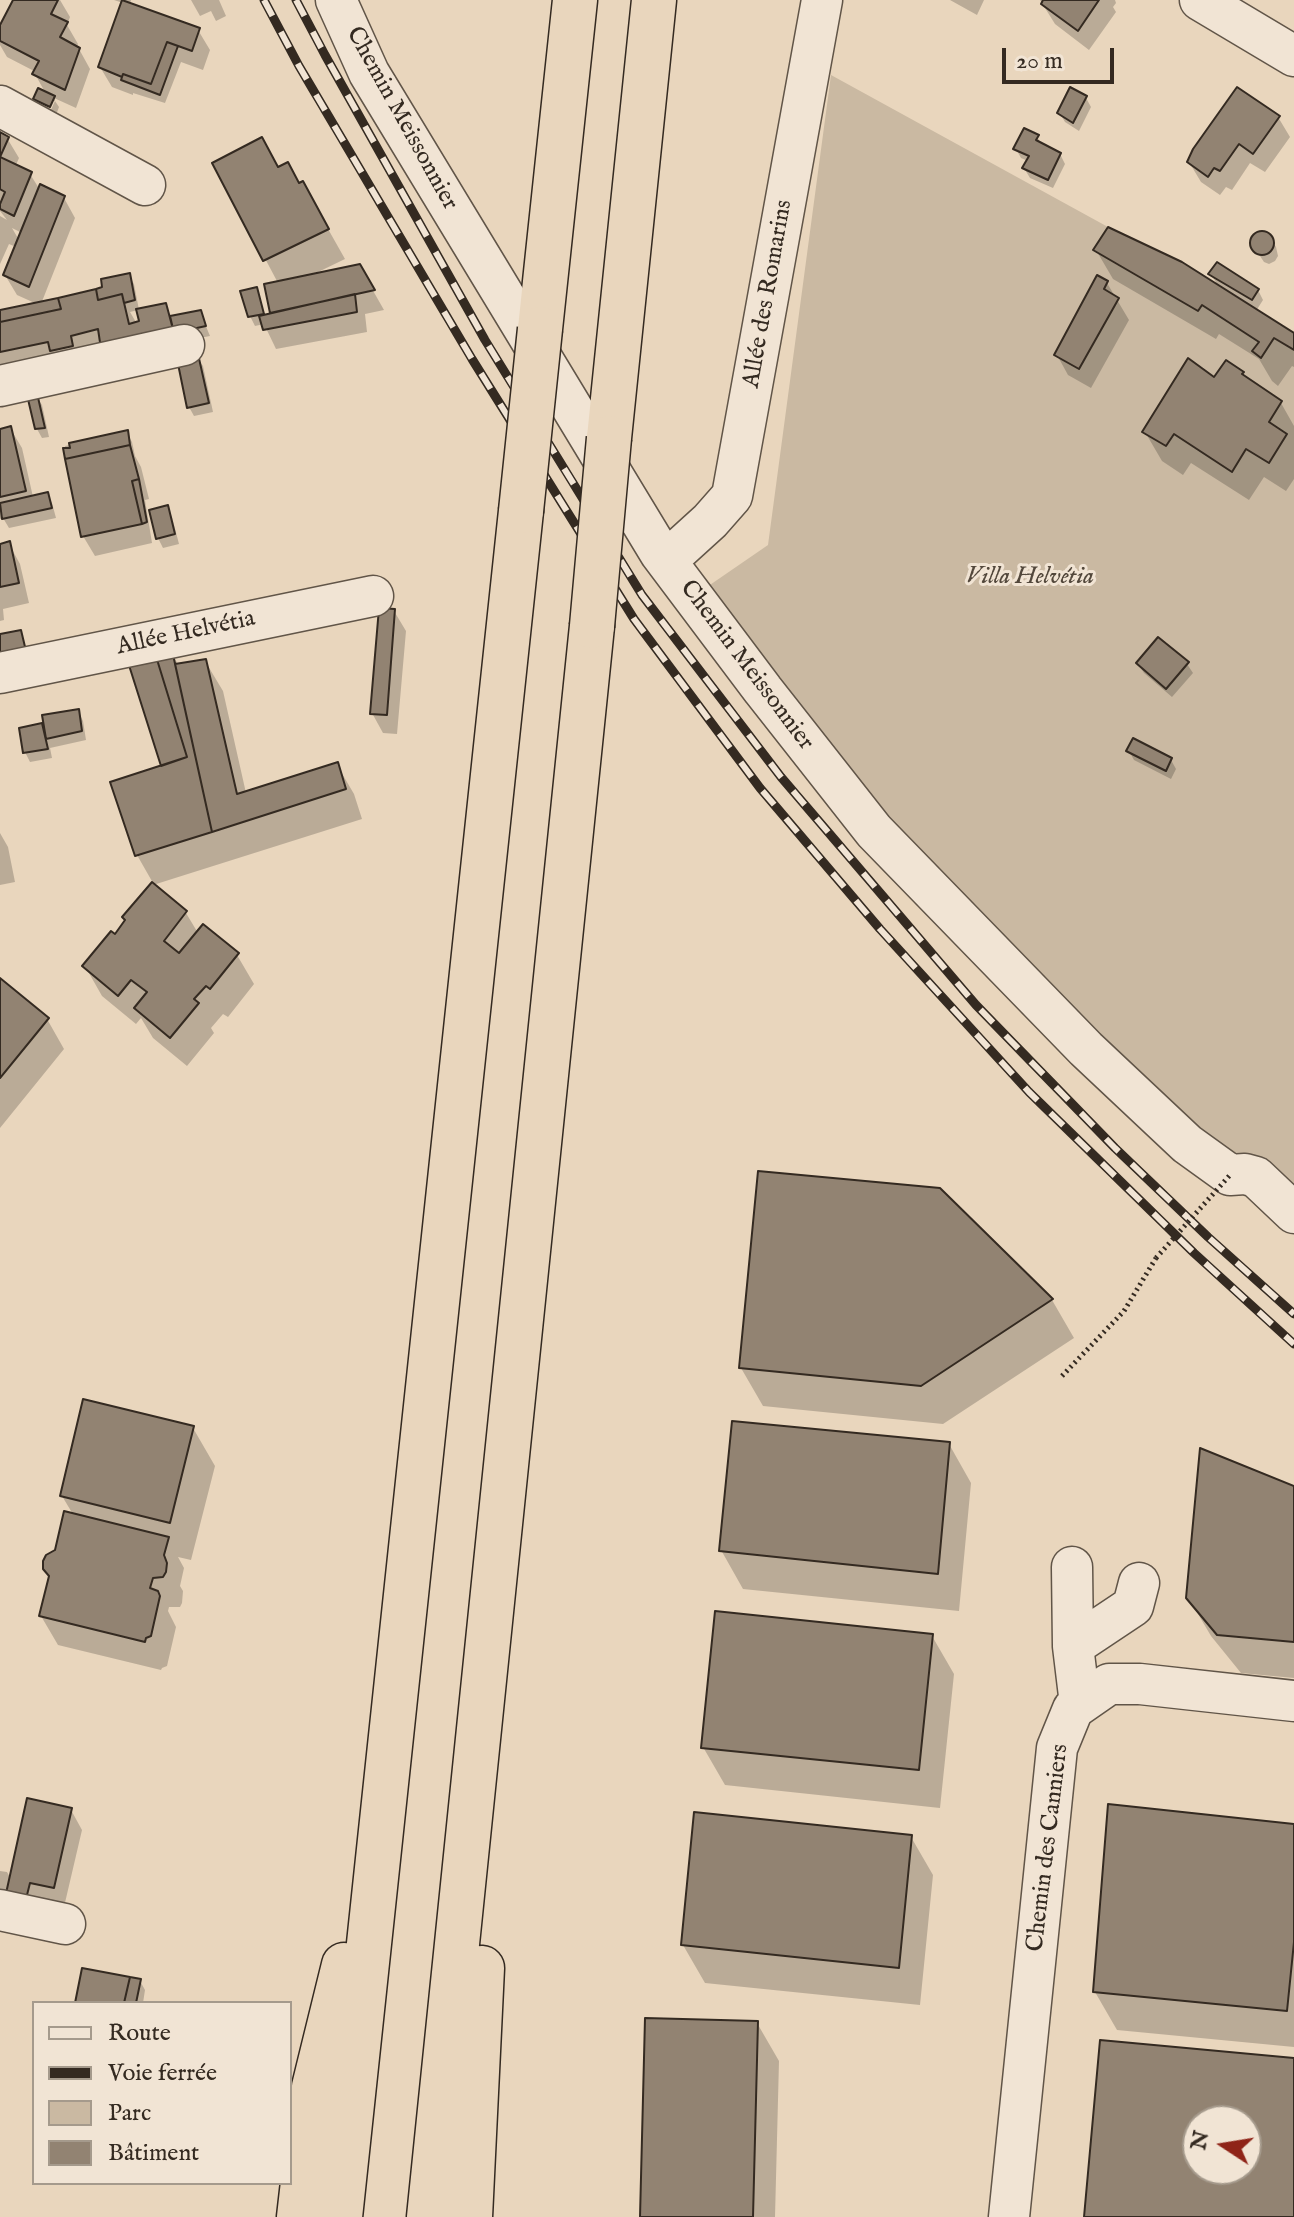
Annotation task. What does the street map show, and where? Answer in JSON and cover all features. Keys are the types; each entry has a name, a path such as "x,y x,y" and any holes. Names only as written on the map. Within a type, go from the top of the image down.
{"highway":[{"path":"340,2217 575,0"},
{"path":"429,2217 654,0"},
{"path":"470,2217 507,1451"},
{"path":"299,2217 314,2087 384,1807"}],"street":[{"name":"Chemin Meissonnier","path":"336,0 369,73 666,561 874,831 1086,1049 1187,1144 1230,1175 1256,1177 1294,1213"},
{"name":"Allée des Romarins","path":"666,561 732,496 822,0"},
{"path":"1200,0 1294,56"},
{"path":"0,106 145,185"},
{"path":"0,386 184,345"},
{"name":"Allée Helvétia","path":"0,673 373,596"},
{"path":"1072,1567 1073,1646 1080,1704 1109,1684 1140,1684 1294,1701"},
{"path":"1073,1646 1133,1606 1139,1583"},
{"name":"Chemin des Canniers","path":"1009,2217 1057,1748 1073,1709 1080,1704"},
{"path":"0,1910 65,1924"}],"path":[{"path":"1062,1376 1124,1311 1156,1258 1230,1175"}],"green space":[{"name":"Villa Helvétia","path":"831,75 1294,333 1294,1195 1220,1164 958,906 704,589 768,545"}],"building":[{"path":"13,0 58,0 51,14 68,22 60,37 80,48 65,90 32,74 39,61 0,41 0,25"},
{"path":"122,0 200,28 192,51 167,42 151,84 98,67"},
{"path":"1043,0 1099,0 1078,31 1041,4"},
{"path":"167,42 178,46 160,95 121,80 123,74 151,84"},
{"path":"1070,87 1087,96 1073,123 1057,113"},
{"path":"1237,87 1280,116 1253,154 1239,144 1220,171 1214,168 1208,177 1187,162"},
{"path":"38,88 55,96 50,107 33,99"},
{"path":"1024,128 1039,135 1036,140 1061,153 1048,180 1022,168 1029,156 1013,149"},
{"path":"0,132 9,137 0,157"},
{"path":"262,137 278,167 288,162 299,183 303,181 329,229 263,261 212,163"},
{"path":"0,157 32,172 14,216 0,209 5,192 0,189"},
{"path":"40,184 65,196 29,287 3,275"},
{"path":"1108,227 1182,262 1294,333 1294,350 1274,338 1261,358 1252,351 1259,342 1202,305 1198,311 1093,250"},
{"path":"1262,231 1273,238 1274,243 1267,254 1262,255 1251,248 1250,243 1257,232"},
{"path":"1217,262 1259,289 1252,300 1208,274"},
{"path":"360,264 375,290 270,313 264,284"},
{"path":"130,273 135,300 124,303 122,294 98,300 96,289 102,287 101,279"},
{"path":"1097,275 1108,281 1104,289 1119,298 1079,369 1054,355"},
{"path":"257,287 264,314 248,317 240,291"},
{"path":"96,289 98,300 122,294 129,324 139,321 136,309 166,303 174,333 101,349 98,329 71,336 73,346 50,351 48,342 0,352 0,322 61,309 58,298"},
{"path":"355,294 357,312 263,330 259,316"},
{"path":"58,298 61,309 0,322 0,310"},
{"path":"201,310 206,326 174,333 170,316"},
{"path":"198,354 209,403 187,408 177,359"},
{"path":"1188,358 1214,377 1226,360 1282,401 1269,422 1287,434 1269,463 1246,449 1232,472 1174,434 1166,446 1142,432"},
{"path":"37,393 45,428 35,429 27,395"},
{"path":"11,426 26,491 0,497 0,429"},
{"path":"128,430 130,445 65,459 63,448 70,448 69,443"},
{"path":"130,445 139,479 132,481 142,524 81,537 65,459"},
{"path":"139,479 147,522 142,524 132,481"},
{"path":"48,492 52,508 2,519 0,503"},
{"path":"168,505 175,534 156,539 149,510"},
{"path":"10,541 19,583 0,587 0,544"},
{"path":"379,608 395,609 387,715 370,714"},
{"path":"21,630 26,651 0,657 0,634"},
{"path":"1158,637 1189,662 1166,689 1136,663"},
{"path":"172,650 212,832 135,856 110,782 187,757 155,653"},
{"path":"155,653 187,757 161,766 127,659"},
{"path":"206,659 237,794 338,762 346,789 212,832 175,664"},
{"path":"79,709 82,731 46,739 42,715"},
{"path":"42,723 48,749 23,753 19,728"},
{"path":"1133,738 1172,758 1166,771 1126,751"},
{"path":"152,882 187,911 164,941 179,953 203,924 239,953 210,989 206,986 194,999 199,1003 170,1038 134,1008 147,992 131,980 118,996 82,966 111,931 115,934 125,920 122,917"},
{"path":"0,978 49,1018 0,1078"},
{"path":"758,1171 940,1188 1053,1299 921,1386 739,1368"},
{"path":"83,1399 194,1426 170,1523 60,1496"},
{"path":"732,1421 950,1442 938,1574 719,1551"},
{"path":"1200,1448 1294,1486 1294,1642 1217,1635 1186,1598"},
{"path":"64,1511 169,1537 164,1555 166,1572 163,1577 153,1578 150,1588 158,1591 160,1596 151,1636 145,1642 39,1616 49,1576 43,1569 43,1561 55,1550"},
{"path":"715,1611 933,1634 919,1770 701,1748"},
{"path":"27,1798 72,1808 54,1888 30,1883 25,1903 5,1898"},
{"path":"1108,1804 1294,1824 1294,1942 1287,2011 1093,1992"},
{"path":"694,1812 912,1835 899,1968 681,1945"},
{"path":"82,1968 130,1977 124,2001 75,2001"},
{"path":"130,1977 141,1979 136,2001 124,2001"},
{"path":"645,2018 758,2021 753,2217 640,2217"},
{"path":"1100,2040 1294,2058 1294,2217 1084,2217"}],"railway":[{"path":"264,0 299,66 472,359 634,619 760,788 880,929 1029,1092 1194,1253 1294,1344"},
{"path":"296,0 485,340 642,595 781,777 976,1005 1115,1148 1294,1314"}]}
